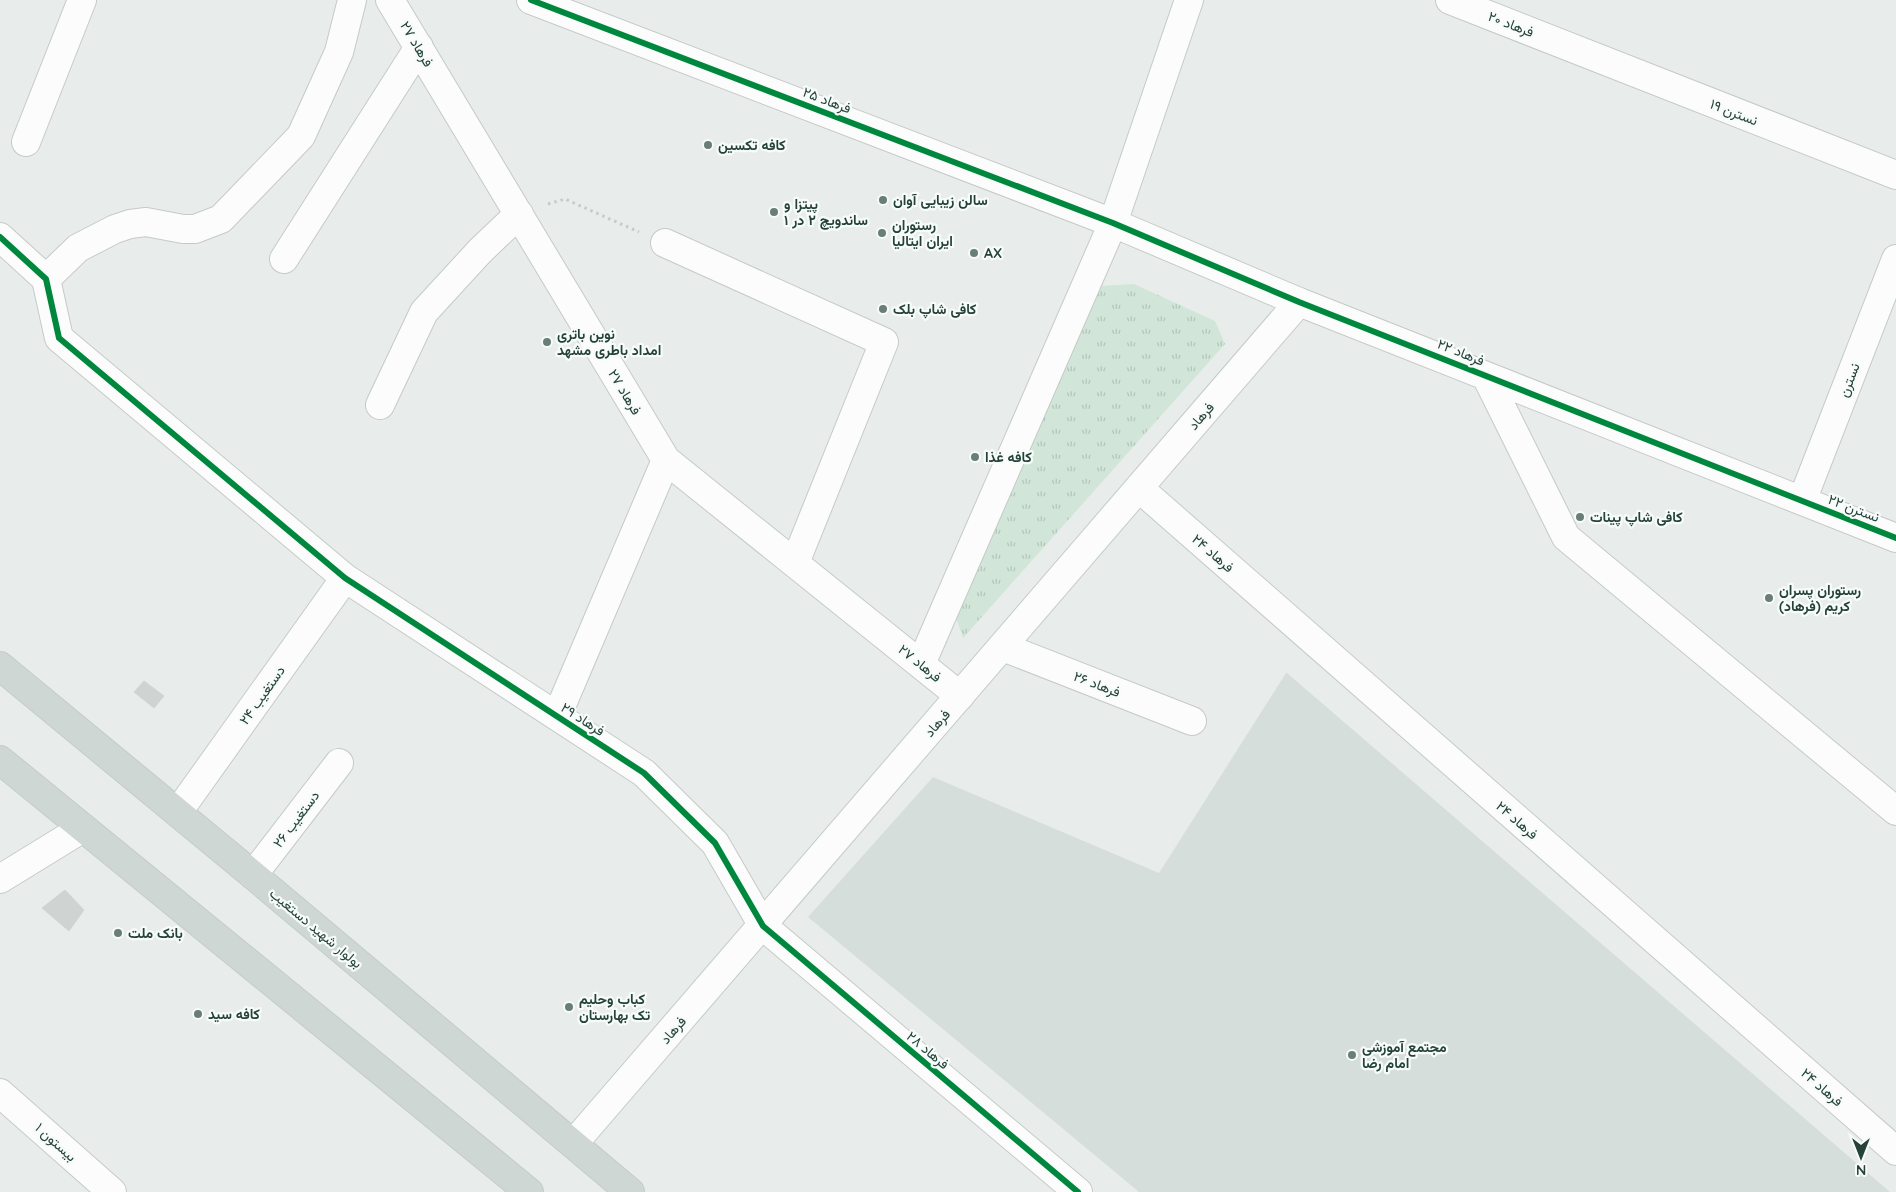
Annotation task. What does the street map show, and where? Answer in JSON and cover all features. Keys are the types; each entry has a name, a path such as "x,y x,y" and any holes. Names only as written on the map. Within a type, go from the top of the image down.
{"main road":[{"name":"بولوار شهید دستغیب","path":"0,666 178,812 630,1192"},
{"path":"0,760 520,1189"}],"street":[{"path":"26,142 82,0"},
{"path":"0,237 46,280 78,248 130,224 146,222 183,229 195,229 221,218 301,136 340,52 352,0"},
{"name":"فرهاد ۲۷","path":"390,0 666,460 960,696"},
{"name":"فرهاد ۲۵","path":"531,0 1113,223"},
{"path":"920,664 1113,223 1190,0"},
{"name":"فرهاد ۲۰","path":"1450,0 1572,48"},
{"path":"284,259 419,48"},
{"name":"نسترن ۱۹","path":"1572,48 1896,175"},
{"path":"380,404 424,312 480,251 519,214"},
{"name":"فرهاد ۲۲","path":"1113,223 1300,302 1802,501"},
{"path":"665,243 884,342 795,563"},
{"name":"نسترن","path":"1802,501 1896,259"},
{"name":"فرهاد ۲۹","path":"46,280 59,338 345,578 644,773 715,843 763,926"},
{"name":"فرهاد","path":"574,1143 1300,302"},
{"path":"1486,376 1566,537 1896,811"},
{"path":"557,716 666,460"},
{"name":"فرهاد ۲۴","path":"1139,488 1896,1151"},
{"name":"نسترن ۲۲","path":"1802,501 1896,538"},
{"name":"دستغیب ۲۴","path":"178,812 345,578"},
{"name":"فرهاد ۲۶","path":"1003,647 1192,721"},
{"name":"دستغیب ۲۶","path":"253,875 339,763"},
{"path":"0,878 82,828"},
{"name":"فرهاد ۲۸","path":"763,926 1078,1192"},
{"name":"بیستون ۱","path":"0,1093 112,1192"}],"path":[{"path":"519,214 565,199 665,243"}],"shaded area":[{"name":"مجتمع آموزشی امام رضا","path":"1286,673 1890,1192 1139,1192 808,917 933,777 1159,873"}],"green space":[{"path":"1134,284 1215,321 1225,344 963,638 953,609 1100,286"}],"building":[{"path":"144,681 164,696 154,708 134,692"},
{"path":"65,890 84,910 69,931 42,908"}],"cycle path":[{"path":"531,0 1113,223 1299,302 1896,538"},
{"path":"0,237 46,279 59,338 345,578 644,773 715,843 763,926 1078,1192"}],"place":[{"name":"کافه تکسین","path":"708,145"},
{"name":"سالن زیبایی آوان","path":"883,200"},
{"name":"پیتزا و ساندویچ ۲ در ۱","path":"774,212"},
{"name":"رستوران ایران ایتالیا","path":"882,233"},
{"name":"AX","path":"974,253"},
{"name":"کافی شاپ بلک","path":"883,309"},
{"name":"نوین باتری امداد باطری مشهد","path":"547,342"},
{"name":"کافه غذا","path":"975,457"},
{"name":"کافی شاپ پینات","path":"1580,517"},
{"name":"رستوران پسران کریم (فرهاد)","path":"1769,598"},
{"name":"بانک ملت","path":"118,933"},
{"name":"کباب وحلیم تک بهارستان","path":"569,1007"},
{"name":"کافه سید","path":"198,1014"},
{"name":"مجتمع آموزشی امام رضا","path":"1352,1055"}]}
